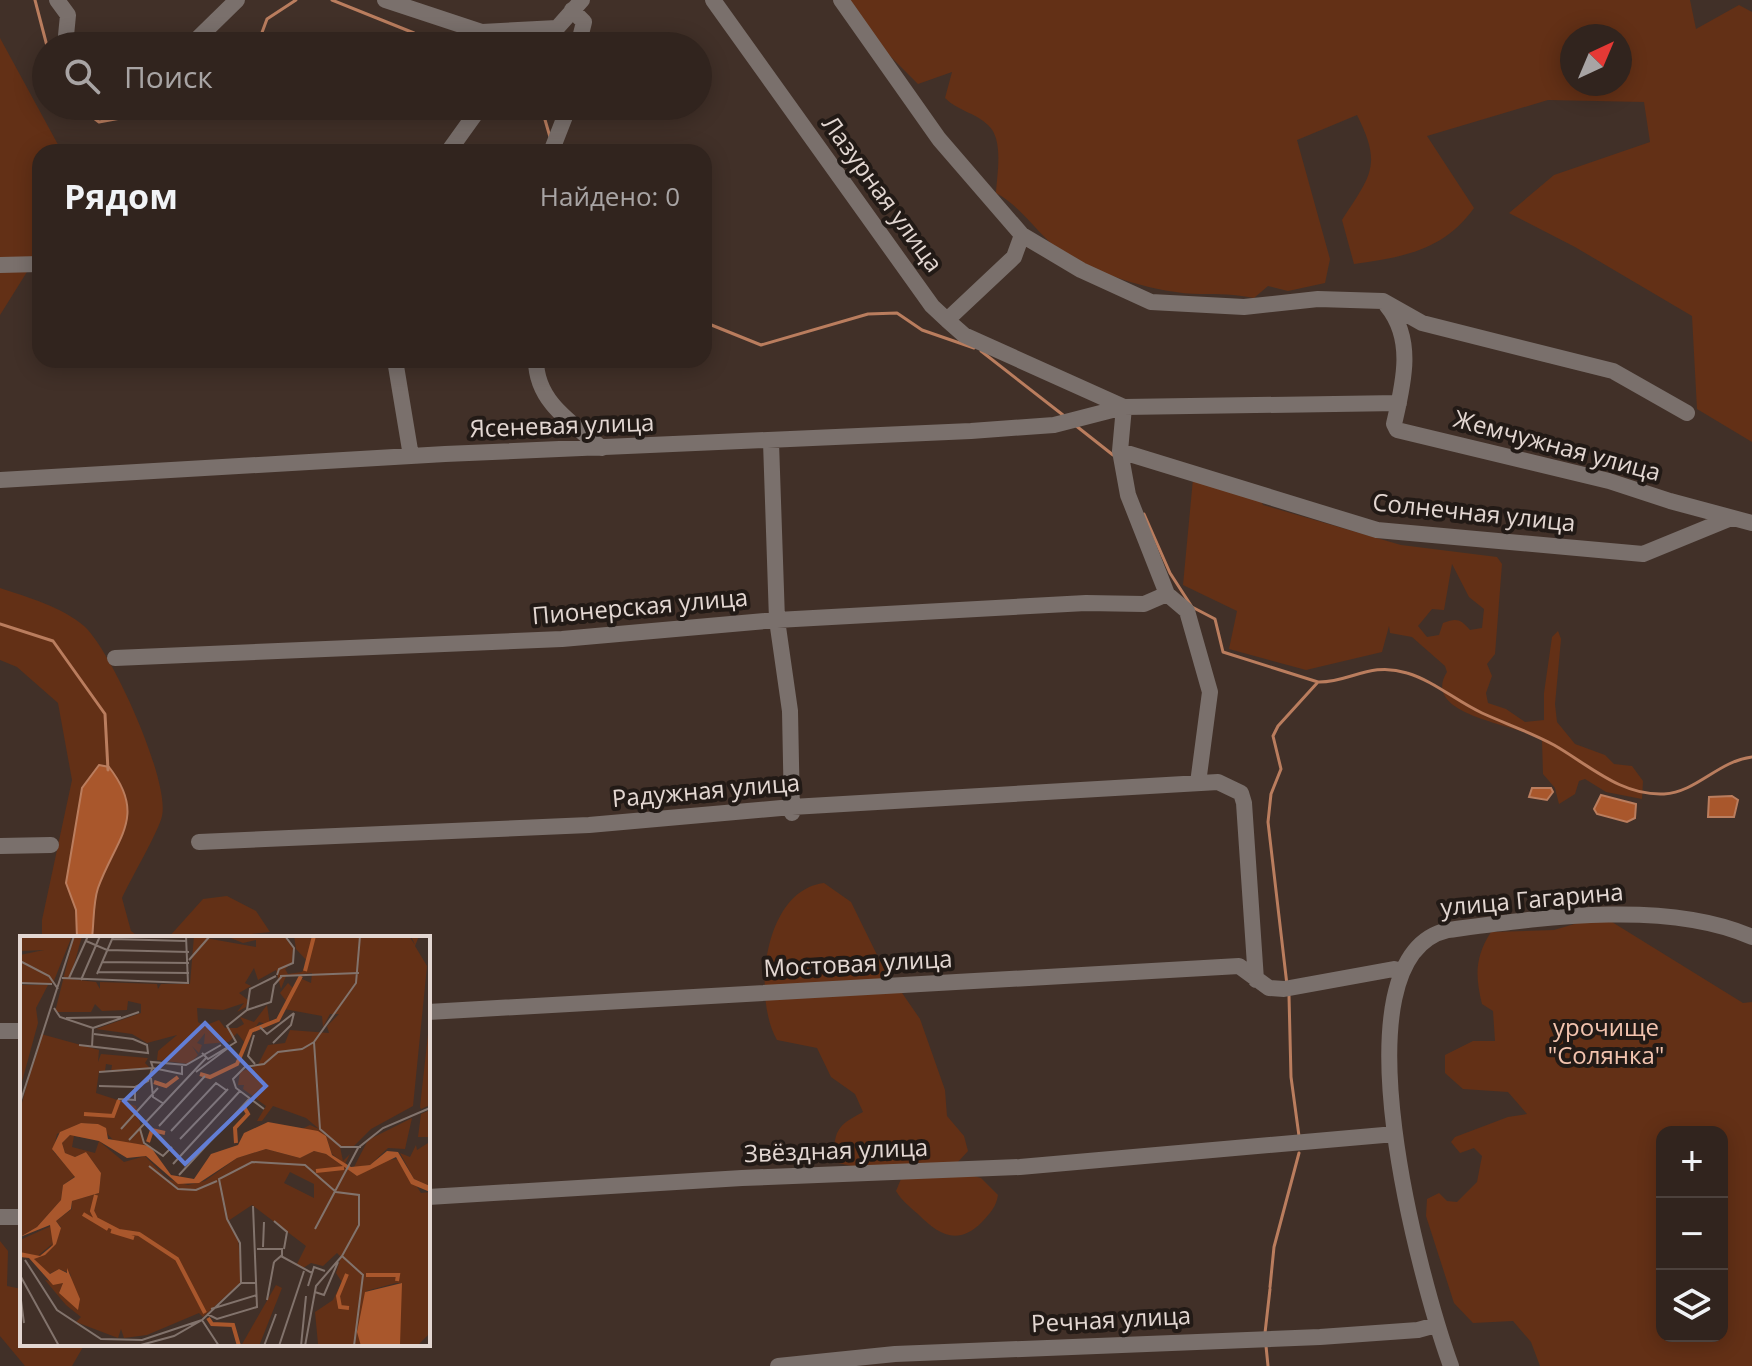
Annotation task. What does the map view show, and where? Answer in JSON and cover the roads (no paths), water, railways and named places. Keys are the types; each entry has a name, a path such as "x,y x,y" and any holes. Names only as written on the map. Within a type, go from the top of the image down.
{"street":[{"path":"57,0 68,15 66,32"},
{"path":"204,32 237,0"},
{"path":"385,0 482,32 554,28"},
{"name":"Лазурная улица","path":"713,0 932,306 964,335 1124,407"},
{"path":"841,0 939,139 1022,235 1049,254 1151,302 1244,307 1318,299 1383,301 1422,323 1613,371 1687,413"},
{"path":"550,32 577,5 584,22 582,32"},
{"path":"454,144 471,120"},
{"path":"554,144 564,120"},
{"path":"947,320 1014,257 1022,235"},
{"path":"0,265 32,264"},
{"name":"Жемчужная улица","path":"1383,301 1395,316 1407,371 1394,424 1397,430 1609,481 1731,518"},
{"path":"396,368 411,456"},
{"path":"536,368 536,380 552,406 602,448"},
{"path":"1198,783 1210,692 1187,611 1167,594 1128,495 1120,451 1124,407 1399,403"},
{"name":"Ясеневая улица","path":"0,480 411,456 771,442 1054,425 1124,407"},
{"path":"771,442 777,620 790,711 792,810"},
{"name":"Солнечная улица","path":"1120,451 1377,530 1643,554 1731,518"},
{"path":"1731,518 1752,523"},
{"name":"Пионерская улица","path":"115,658 562,639 777,620 1086,603 1144,604 1167,594"},
{"name":"Радужная улица","path":"199,842 589,825 1218,782 1241,793 1244,803 1256,980"},
{"path":"0,846 51,845"},
{"name":"улица Гагарина","path":"1451,1366 1436,1325 1395,1134 1389,1047 1392,1003 1402,971 1418,943 1431,934 1473,927 1630,914 1685,917 1752,937"},
{"name":"Мостовая улица","path":"430,1012 1239,966 1269,988 1288,989 1394,969 1402,971"},
{"name":"Звёздная улица","path":"430,1197 758,1177 1020,1167 1395,1134"},
{"name":"Речная улица","path":"778,1366 895,1354 1418,1330 1436,1325"}],"waterway":[{"path":"35,0 43,32"},
{"path":"262,32 267,19 296,0"},
{"path":"332,0 412,32"},
{"path":"96,120 110,120"},
{"path":"545,120 550,137"},
{"path":"712,325 761,345 868,314 897,313 922,330 974,348"},
{"path":"981,351 1063,415"},
{"path":"1075,425 1113,455"},
{"path":"1144,514 1170,573 1192,607 1215,619 1223,652 1318,682 1382,669 1407,673 1482,713 1554,745 1620,785 1648,793 1676,792 1729,764 1752,757"},
{"path":"0,624 53,641 105,714 108,770"},
{"path":"1287,985 1268,822 1271,794 1281,769 1273,736 1278,726 1318,682"},
{"path":"1289,996 1291,1077 1299,1136"},
{"path":"1270,1287 1274,1247 1299,1153"},
{"path":"1265,1333 1270,1289"},
{"path":"1266,1346 1268,1366"}],"park label":[{"name":"урочище \"Солянка\"","path":"1606,1042"}]}
